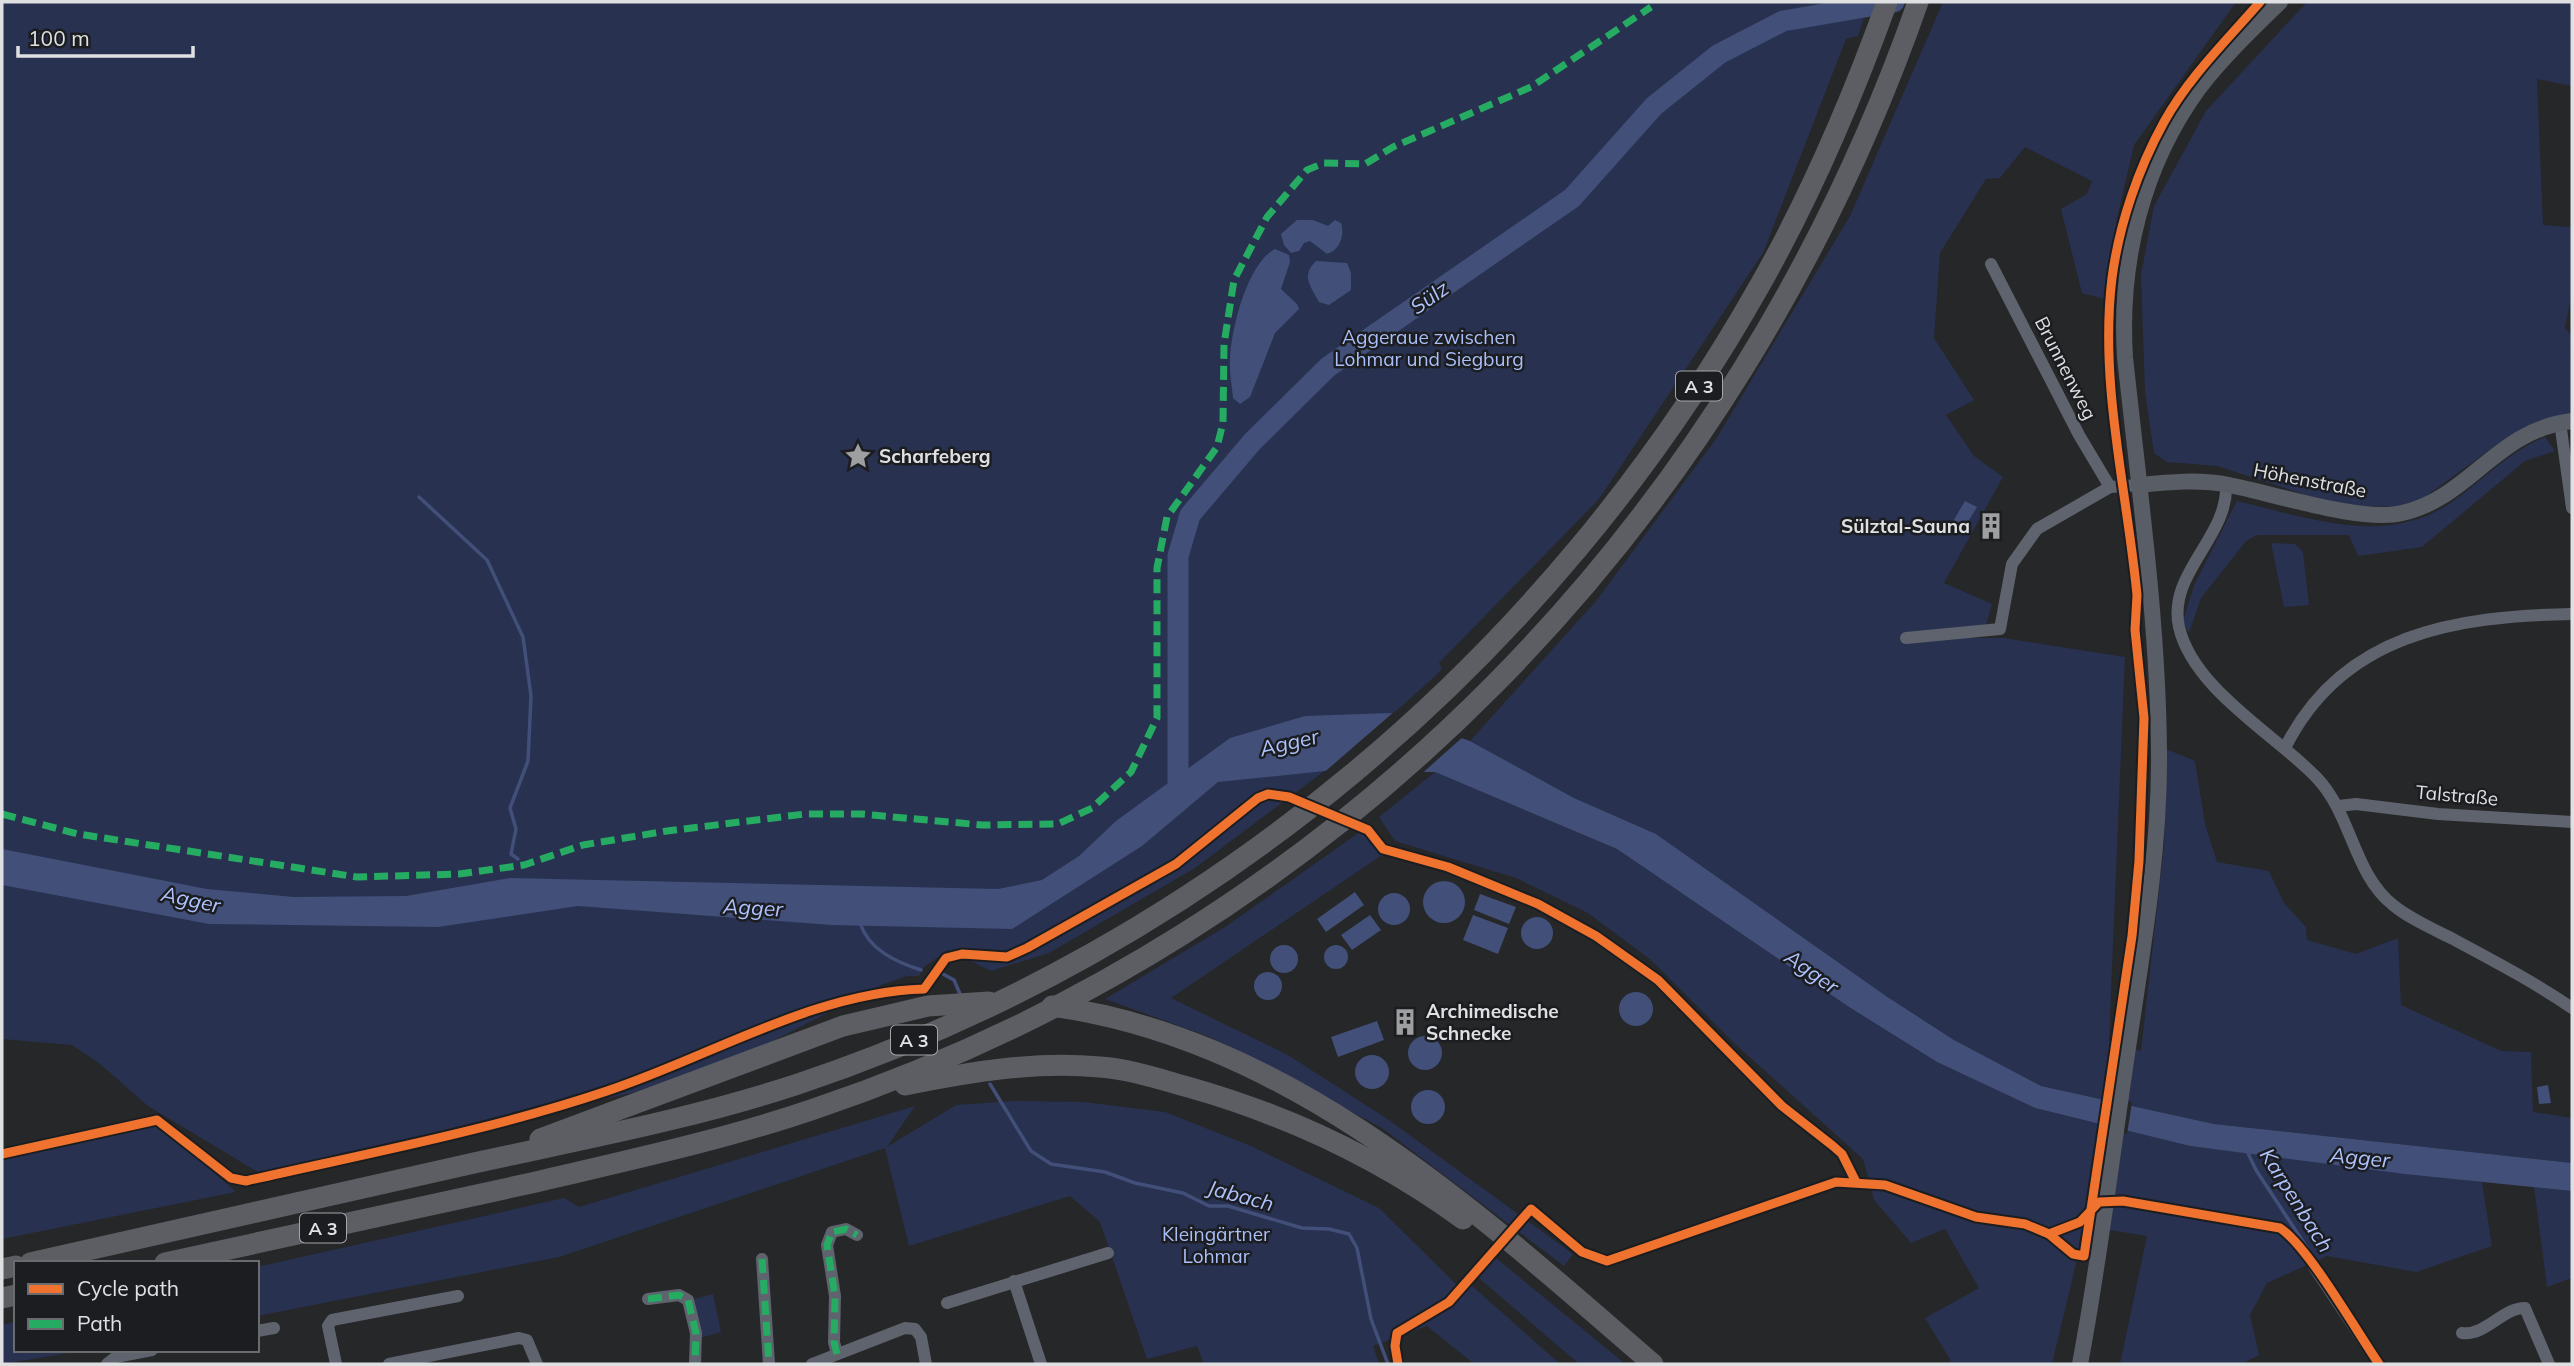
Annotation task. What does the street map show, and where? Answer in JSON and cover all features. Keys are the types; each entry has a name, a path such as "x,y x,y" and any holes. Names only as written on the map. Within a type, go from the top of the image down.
{"highway":[{"name":"A 3","path":"39,1261 602,1137 737,1103 906,1044 1052,975 1141,925 1224,872 1305,813 1368,762 1466,672 1576,553 1627,489 1720,353 1800,209 1866,59 1887,2"},
{"name":"A 3","path":"174,1261 671,1151 855,1095 968,1049 1070,999 1154,952 1245,893 1387,785 1497,683 1614,553 1665,487 1728,396 1799,277 1837,203 1902,50 1918,2"},
{"path":"479,1162 843,1026 928,1006 986,1002 1073,1009 1129,1023 1217,1054 1301,1095 1407,1162 1653,1364"},
{"path":"855,1095 1009,1067 1102,1067 1148,1076 1226,1098 1333,1140 1489,1231"},
{"path":"1513,1251 1635,1364"}],"main road":[{"path":"2080,1364 2153,878 2159,753 2151,578 2123,323 2127,268 2138,215 2165,148 2185,109 2215,68 2280,2"},
{"name":"Höhenstraße","path":"2139,485 2186,481 2226,484 2334,509 2399,514 2448,493 2499,450 2525,433 2566,422"}],"street":[{"name":"Brunnenweg","path":"1991,264 2004,278 2079,435 2110,487"},
{"path":"2566,422 2572,508"},
{"path":"2226,484 2227,496 2220,516 2184,581 2179,627 2212,686 2319,780 2339,806 2369,877 2391,904 2541,986 2572,1008"},
{"path":"1906,638 2000,629 2012,564 2037,529 2110,487 2139,485"},
{"path":"2285,748 2297,724 2348,669 2407,635 2462,623 2572,614"},
{"name":"Talstraße","path":"2339,806 2356,804 2438,814 2572,822"},
{"path":"837,1354 834,1342 835,1296 827,1245 832,1233 846,1229 857,1235"},
{"path":"947,1303 1108,1253"},
{"path":"762,1259 769,1364"},
{"path":"2314,1267 2379,1364"},
{"path":"1014,1281 1041,1364"},
{"path":"648,1299 679,1294 688,1300 696,1333 695,1364"},
{"path":"336,1364 328,1326 332,1320 458,1296"},
{"path":"2462,1333 2469,1334 2495,1322 2514,1308 2525,1308 2549,1364"},
{"path":"259,1331 274,1328"},
{"path":"812,1364 905,1328 915,1329 921,1337 926,1364"},
{"path":"389,1364 519,1338 527,1340 537,1364"},
{"path":"107,1364 116,1357 142,1352"}],"green space":[{"name":"Aggeraue zwischen Lohmar und Siegburg","path":"2,2 1869,2 1858,36 1846,39 1763,253 1599,499 1439,663 1442,669 1433,678 1354,749 1195,868 1049,953 991,971 948,950 924,967 919,976 907,976 879,986 729,1064 632,1093 261,1174 148,1106 100,1064 72,1045 2,1039"},
{"path":"1943,2 2236,2 2134,145 2117,218 2105,299 2082,293 2061,209 2087,194 2092,181 2025,147 2000,178 1986,179 1940,253 1934,338 1974,400 1946,415 1974,456 2003,477 1944,583 1992,604 1985,628 1914,638 2004,638 2125,657 2109,1041 2141,1051 2164,845 2166,749 2195,761 2205,824 2217,862 2269,871 2284,903 2306,927 2307,940 2356,954 2398,938 2401,1005 2501,1051 2531,1052 2533,1112 2572,1118 2572,1163 2214,1124 2041,1086 1954,1040 1886,996 1656,834 1574,798 1470,741 1596,601 1716,439 1850,216"},
{"path":"2307,2 2572,2 2572,86 2537,79 2543,225 2572,227 2572,294 2565,327 2572,337 2572,416 2524,428 2422,499 2401,507 2337,505 2217,466 2167,462 2154,453 2145,392 2141,275 2154,206 2206,111"},
{"path":"2545,437 2555,451 2525,461 2422,547 2358,556 2349,535 2257,535 2246,541 2201,598 2189,633 2183,621 2194,585 2237,501 2344,525 2398,524 2424,517 2449,504 2507,459"},
{"path":"2271,543 2295,544 2303,552 2309,605 2284,607"},
{"path":"1435,772 1617,849 1849,1007 1937,1062 2035,1108 2190,1146 2482,1182 2492,1246 2416,1272 2327,1256 2267,1283 2250,1315 2259,1355 2241,1364 2120,1364 2147,1236 2085,1226 2052,1364 1944,1364 1951,1361 1925,1318 1979,1288 1945,1229 1911,1243 1874,1200 1863,1159 1734,1043 1651,960 1588,913 1516,878 1395,841 1379,817"},
{"path":"1360,832 1385,853 1171,998 1288,1055 1389,1120 1573,1254 1564,1266 1382,1128 1210,1037 1105,999 1225,927"},
{"name":"Kleingärtner Lohmar","path":"1014,1101 1084,1102 1165,1112 1251,1146 1379,1208 1464,1292 1472,1286 1560,1364 1474,1364 1427,1326 1373,1346 1379,1364 1204,1364 1197,1346 1147,1359 1100,1222 1070,1196 909,1246 885,1148 559,1257 259,1316 259,1267 564,1198 579,1207 915,1106 887,1147 956,1105"},
{"path":"156,1122 236,1192 2,1239 2,1156"},
{"path":"2534,1187 2572,1191 2572,1278 2547,1287"},
{"path":"1496,1258 1625,1364 1579,1364 1479,1278"},
{"path":"713,1294 721,1332 700,1338 694,1299"},
{"path":"14,1322 14,1352 75,1352 2,1364 2,1325"}],"water":[{"path":"1297,220 1313,220 1328,226 1335,220 1341,223 1342,237 1338,246 1327,254 1310,241 1304,243 1299,251 1291,253 1284,245 1281,234"},
{"path":"1275,249 1289,255 1290,262 1281,289 1299,309 1275,333 1250,397 1240,404 1233,398 1230,374 1237,315 1256,268"},
{"path":"1316,261 1347,263 1351,273 1351,290 1329,305 1319,302 1308,281 1311,266"},
{"path":"1965,501 1977,507 1963,530 1952,523"},
{"name":"Agger","path":"1391,713 1470,741 1574,798 1656,834 1886,996 1954,1040 2041,1086 2214,1124 2572,1163 2572,1191 2405,1174 2190,1146 2035,1108 1937,1062 1849,1007 1617,849 1435,772 1325,771 1218,782 1142,846 1012,929 831,925 578,906 438,927 209,924 2,885 2,849 207,889 294,897 406,896 510,878 998,889 1042,880 1079,856 1116,821 1230,738 1305,716"},
{"path":"1444,881 1459,887 1465,902 1459,917 1444,923 1429,917 1423,902 1429,887"},
{"path":"1355,892 1364,905 1326,932 1317,919"},
{"path":"1394,893 1405,898 1410,909 1405,920 1394,925 1383,920 1378,909 1383,898"},
{"path":"1480,894 1516,907 1509,924 1474,910"},
{"path":"1370,915 1381,930 1352,950 1341,935"},
{"path":"1473,915 1508,928 1498,954 1463,940"},
{"path":"1537,917 1548,922 1553,933 1548,944 1537,949 1526,944 1521,933 1526,922"},
{"path":"1284,945 1294,949 1298,959 1294,969 1284,973 1274,969 1270,959 1274,949"},
{"path":"1336,945 1347,952 1348,957 1341,968 1336,969 1325,962 1324,957 1331,946"},
{"path":"1268,972 1278,976 1282,986 1278,996 1268,1000 1258,996 1254,986 1258,976"},
{"path":"1636,992 1648,997 1653,1009 1648,1021 1636,1026 1624,1021 1619,1009 1624,997"},
{"path":"1377,1021 1384,1040 1338,1057 1331,1037"},
{"path":"1425,1036 1437,1041 1442,1053 1437,1065 1425,1070 1413,1065 1408,1053 1413,1041"},
{"path":"1372,1055 1384,1060 1389,1072 1384,1084 1372,1089 1360,1084 1355,1072 1360,1060"},
{"path":"2548,1085 2551,1103 2539,1104 2537,1087"},
{"path":"1428,1090 1440,1095 1445,1107 1440,1119 1428,1124 1416,1119 1411,1107 1416,1095"}],"pier":[{"path":"1395,711 1464,736 1419,776 1321,775"},
{"path":"2106,1097 2132,1102 2127,1134 2102,1128"}],"waterway":[{"name":"Sülz","path":"1178,795 1178,556 1190,515 1252,442 1328,367 1572,198 1654,106 1719,54 1783,21 1894,2"},
{"path":"419,497 487,560 523,637 531,696 528,761 510,808 516,829 511,854 518,859"},
{"name":"Jabach","path":"860,923 870,941 884,954 921,970"},
{"name":"Jabach","path":"943,974 954,980 960,994"},
{"name":"Jabach","path":"990,1084 1031,1151 1051,1164 1105,1172 1135,1183 1183,1193 1209,1206 1228,1206 1302,1228 1329,1229 1349,1234 1357,1248 1371,1319 1388,1364"},
{"name":"Karpenbach","path":"2247,1151 2256,1170 2317,1263"}],"marked path":[{"path":"2,814 78,834 357,877 459,874 524,865 583,845 667,831 805,814 861,814 982,825 1058,824 1092,808 1131,772 1157,718 1157,568 1167,517 1217,447 1223,423 1224,344 1234,280 1267,217 1307,170 1324,163 1365,164 1393,147 1531,87 1651,7"},
{"path":"837,1354 834,1342 835,1296 827,1245 832,1232 846,1229 857,1235"},
{"path":"762,1259 769,1364"},
{"path":"648,1299 679,1295 688,1300 696,1333 695,1364"}],"cycle path":[{"path":"1398,1364 1395,1346 1397,1333 1449,1302 1531,1209 1582,1252 1607,1261 1836,1182 1885,1185 1976,1217 2025,1224 2049,1234 2073,1254 2084,1256 2132,936 2139,861 2144,718 2135,630 2137,595 2116,437 2109,357 2112,278 2119,238 2131,198 2164,122 2196,75 2260,2"},
{"path":"2,1154 157,1120 231,1178 246,1181 519,1118 646,1077 763,1028 843,1001 924,989 946,958 962,954 1007,957 1176,864 1258,798 1268,794 1289,797 1368,830 1383,849 1448,867 1538,904 1596,936 1658,980 1782,1106 1842,1154 1856,1182"},
{"path":"2049,1234 2080,1222 2099,1202 2123,1201 2280,1228 2318,1271 2379,1364"}],"place":[{"name":"Scharfeberg","path":"858,456"},
{"name":"Sülztal-Sauna","path":"1991,526"},
{"name":"Archimedische Schnecke","path":"1405,1022"}]}
